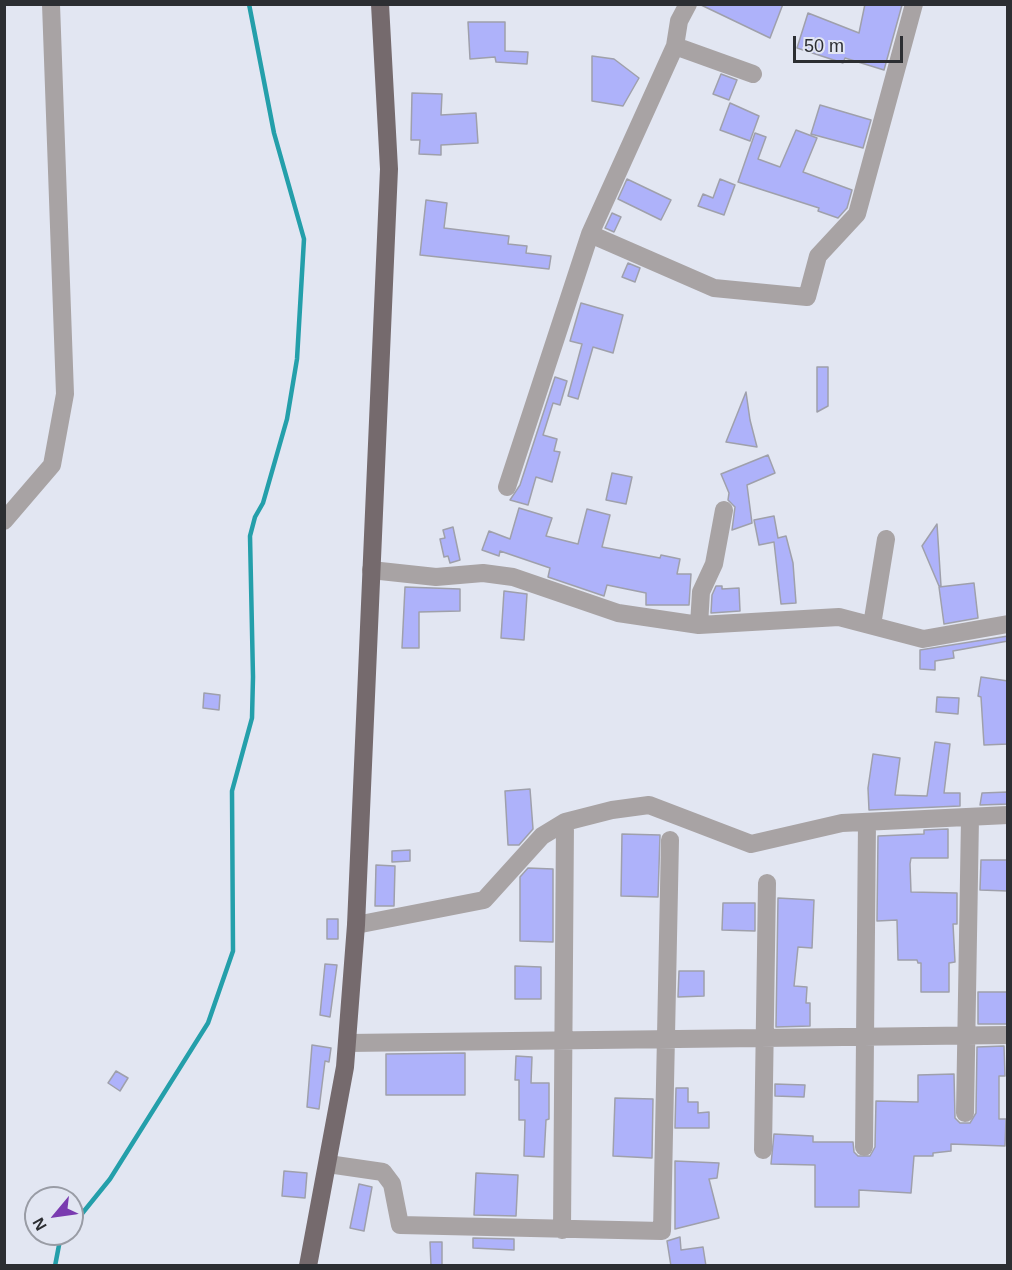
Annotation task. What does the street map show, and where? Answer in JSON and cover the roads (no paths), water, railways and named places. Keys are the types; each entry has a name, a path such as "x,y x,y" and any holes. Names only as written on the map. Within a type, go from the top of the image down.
{"main road":[{"path":"308,1266 328,1164 347,1043 356,925 389,169 380,4"}],"street":[{"path":"4,521 52,465 65,394 51,4"},
{"path":"507,487 590,234 675,46 679,21 688,4"},
{"path":"590,234 714,288 807,297 818,256 857,214 914,4"},
{"path":"675,46 753,74"},
{"path":"699,625 701,592 714,564 724,510"},
{"path":"872,625 886,539"},
{"path":"371,570 436,577 483,573 513,577 618,613 699,625 839,617 923,639 1008,624"},
{"path":"356,925 484,900 542,836 565,822 612,810 649,805 751,844 842,823 1008,815"},
{"path":"965,1113 970,818"},
{"path":"562,1230 565,822"},
{"path":"864,1147 867,822"},
{"path":"328,1164 383,1172 392,1184 400,1225 662,1231 670,840"},
{"path":"763,1150 767,883"},
{"path":"347,1043 1008,1035"}],"waterway":[{"path":"84,1211 110,1179 208,1023 233,951 232,791 252,718 250,536 255,517 263,503 287,419 297,359 304,239 274,133 249,4"},
{"path":"55,1266 59,1246"}]}
